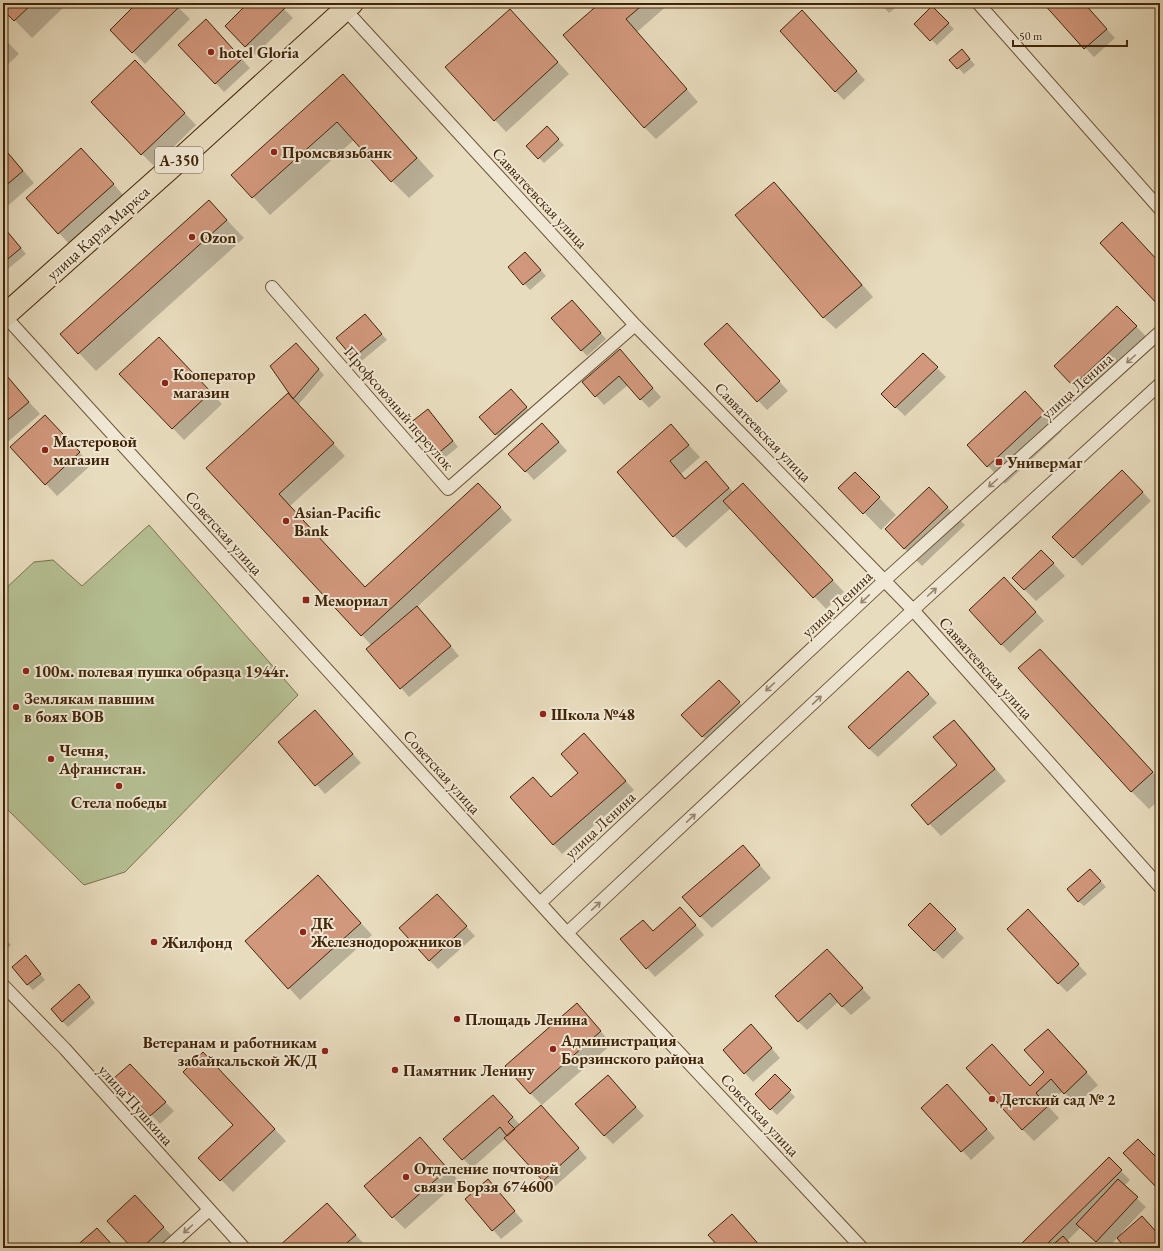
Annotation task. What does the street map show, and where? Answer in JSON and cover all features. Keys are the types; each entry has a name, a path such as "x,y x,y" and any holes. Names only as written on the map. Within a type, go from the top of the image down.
{"highway":[{"name":"улица Карла Маркса","path":"4,316 180,159 345,5"}],"street":[{"path":"978,3 1160,209"},
{"name":"Савватеевская улица","path":"345,5 635,325 913,610 1160,887"},
{"name":"Профсоюзный переулок","path":"272,287 448,489 635,325"},
{"name":"Советская улица","path":"4,316 567,933 862,1248"},
{"name":"улица Ленина","path":"540,903 885,580 1160,332"},
{"path":"567,933 913,610 1160,384"},
{"name":"улица Пушкина","path":"3,985 65,1049 210,1210 237,1246"},
{"path":"167,1248 210,1210"}],"green space":[{"path":"149,525 298,695 125,872 84,885 3,805 3,591 34,562 53,560 82,586"}],"building":[{"path":"3,3 33,3 14,21 3,10"},
{"path":"137,3 175,3 179,7 132,53 110,30"},
{"path":"248,3 280,3 285,8 245,47 225,26"},
{"path":"600,3 645,3 626,19 687,89 644,128 563,35"},
{"path":"1043,3 1084,3 1107,29 1084,49"},
{"path":"932,6 949,23 930,41 914,24"},
{"path":"510,9 558,62 494,121 445,67"},
{"path":"802,10 857,71 835,92 780,31"},
{"path":"206,19 242,59 215,84 178,45"},
{"path":"962,49 970,59 957,69 949,60"},
{"path":"135,60 185,113 141,155 91,102"},
{"path":"343,74 417,158 391,182 337,122 252,198 231,175"},
{"path":"547,126 559,139 538,159 526,146"},
{"path":"3,147 23,171 3,188"},
{"path":"81,148 114,184 58,234 26,198"},
{"path":"774,182 862,285 823,318 735,215"},
{"path":"209,200 227,220 78,354 60,334"},
{"path":"1122,222 1160,263 1160,307 1100,243"},
{"path":"6,230 21,248 3,263 3,232"},
{"path":"525,252 541,270 523,285 508,267"},
{"path":"572,300 601,333 581,351 551,318"},
{"path":"1117,306 1137,326 1073,386 1054,366"},
{"path":"365,314 382,334 353,358 336,338"},
{"path":"727,323 780,381 757,402 704,344"},
{"name":"Кооператор магазин","path":"159,337 211,392 172,429 119,374"},
{"path":"296,343 319,369 293,399 270,366"},
{"path":"620,349 653,388 640,400 619,376 595,397 582,382"},
{"path":"923,353 938,367 895,408 881,394"},
{"path":"7,376 29,402 3,424 3,380"},
{"path":"511,389 527,407 495,435 479,417"},
{"path":"1025,391 1045,413 987,467 967,445"},
{"path":"288,393 334,443 279,494 365,587 478,483 501,507 361,636 206,468"},
{"path":"428,409 453,441 436,455 410,423"},
{"name":"Мастеровой магазин","path":"45,415 80,452 45,485 10,447"},
{"path":"542,423 559,442 525,472 508,454"},
{"path":"671,424 689,445 670,461 685,479 706,461 729,488 673,537 617,472"},
{"path":"1122,470 1143,492 1073,558 1052,537"},
{"path":"855,472 880,497 863,514 838,488"},
{"path":"743,483 833,580 813,598 723,501"},
{"path":"929,487 948,507 904,549 885,529"},
{"path":"1041,550 1054,563 1024,590 1012,578"},
{"path":"1004,577 1036,612 1001,645 969,610"},
{"path":"417,606 451,646 400,689 366,649"},
{"path":"1040,649 1153,772 1131,792 1018,668"},
{"path":"908,671 929,694 869,749 848,727"},
{"path":"719,680 740,702 702,737 681,715"},
{"path":"315,710 353,754 315,786 278,742"},
{"path":"954,720 995,769 928,825 911,805 957,765 933,737"},
{"path":"584,733 626,781 553,845 510,797 533,777 551,797 578,773 561,754"},
{"path":"743,845 760,865 700,917 682,897"},
{"path":"1090,869 1101,881 1078,902 1067,889"},
{"name":"ДК Железнодорожников","path":"318,875 361,923 288,989 245,941"},
{"path":"437,894 467,926 429,961 399,928"},
{"path":"930,903 956,929 934,951 908,925"},
{"path":"680,907 696,925 646,969 620,939 643,920 653,931"},
{"path":"1028,909 1079,964 1058,984 1007,929"},
{"path":"827,949 863,988 842,1007 830,993 798,1022 775,996"},
{"path":"26,955 41,974 27,985 12,967"},
{"path":"79,984 90,997 62,1022 51,1009"},
{"name":"Администрация Борзинского района","path":"577,1003 601,1031 530,1094 505,1066"},
{"path":"751,1024 772,1048 744,1074 723,1050"},
{"path":"1048,1029 1087,1072 1064,1094 1051,1079 1036,1093 1048,1106 1022,1130 966,1068 992,1044 1030,1086 1044,1072 1024,1050"},
{"path":"203,1052 275,1129 220,1181 198,1158 233,1125 183,1072"},
{"path":"130,1064 166,1102 150,1116 114,1078"},
{"path":"775,1074 791,1090 770,1110 755,1094"},
{"path":"608,1075 636,1107 604,1136 575,1104"},
{"path":"947,1084 987,1129 961,1152 921,1108"},
{"path":"493,1095 513,1117 508,1122 515,1129 507,1136 500,1127 462,1160 443,1139"},
{"path":"541,1105 579,1148 543,1181 504,1138"},
{"name":"Отделение почтовой связи Борзя 674600","path":"420,1137 448,1169 392,1218 364,1186"},
{"path":"1138,1139 1160,1161 1160,1191 1123,1153"},
{"path":"1109,1157 1122,1170 1043,1248 1017,1248"},
{"path":"488,1179 515,1211 492,1231 465,1199"},
{"path":"1118,1179 1138,1197 1096,1242 1076,1224"},
{"path":"135,1195 164,1227 142,1248 132,1248 107,1221"},
{"path":"327,1203 356,1235 341,1248 278,1247"},
{"path":"732,1214 762,1248 720,1248 708,1235"},
{"path":"1142,1216 1160,1236 1160,1248 1125,1248 1117,1238"},
{"path":"97,1228 115,1248 74,1248"},
{"path":"1063,1236 1074,1248 1049,1248"}],"place":[{"name":"hotel Gloria","path":"211,52"},
{"name":"Промсвязьбанк","path":"274,152"},
{"name":"Ozon","path":"192,237"},
{"name":"Кооператор магазин","path":"165,383"},
{"name":"Мастеровой магазин","path":"45,450"},
{"name":"Универмаг","path":"999,462"},
{"name":"Asian-Pacific Bank","path":"286,521"},
{"name":"Мемориал","path":"306,600"},
{"name":"100м. полевая пушка образца 1944г.","path":"26,671"},
{"name":"Землякам павшим в боях ВОВ","path":"16,707"},
{"name":"Школа №48","path":"543,714"},
{"name":"Чечня, Афганистан.","path":"51,759"},
{"name":"Стела победы","path":"119,786"},
{"name":"ДК Железнодорожников","path":"303,932"},
{"name":"Жилфонд","path":"154,942"},
{"name":"Площадь Ленина","path":"457,1019"},
{"name":"Администрация Борзинского района","path":"553,1049"},
{"name":"Ветеранам и работникам забайкальской Ж/Д","path":"325,1051"},
{"name":"Памятник Ленину","path":"395,1070"},
{"name":"Детский сад № 2","path":"992,1099"},
{"name":"Отделение почтовой связи Борзя 674600","path":"406,1177"}]}
